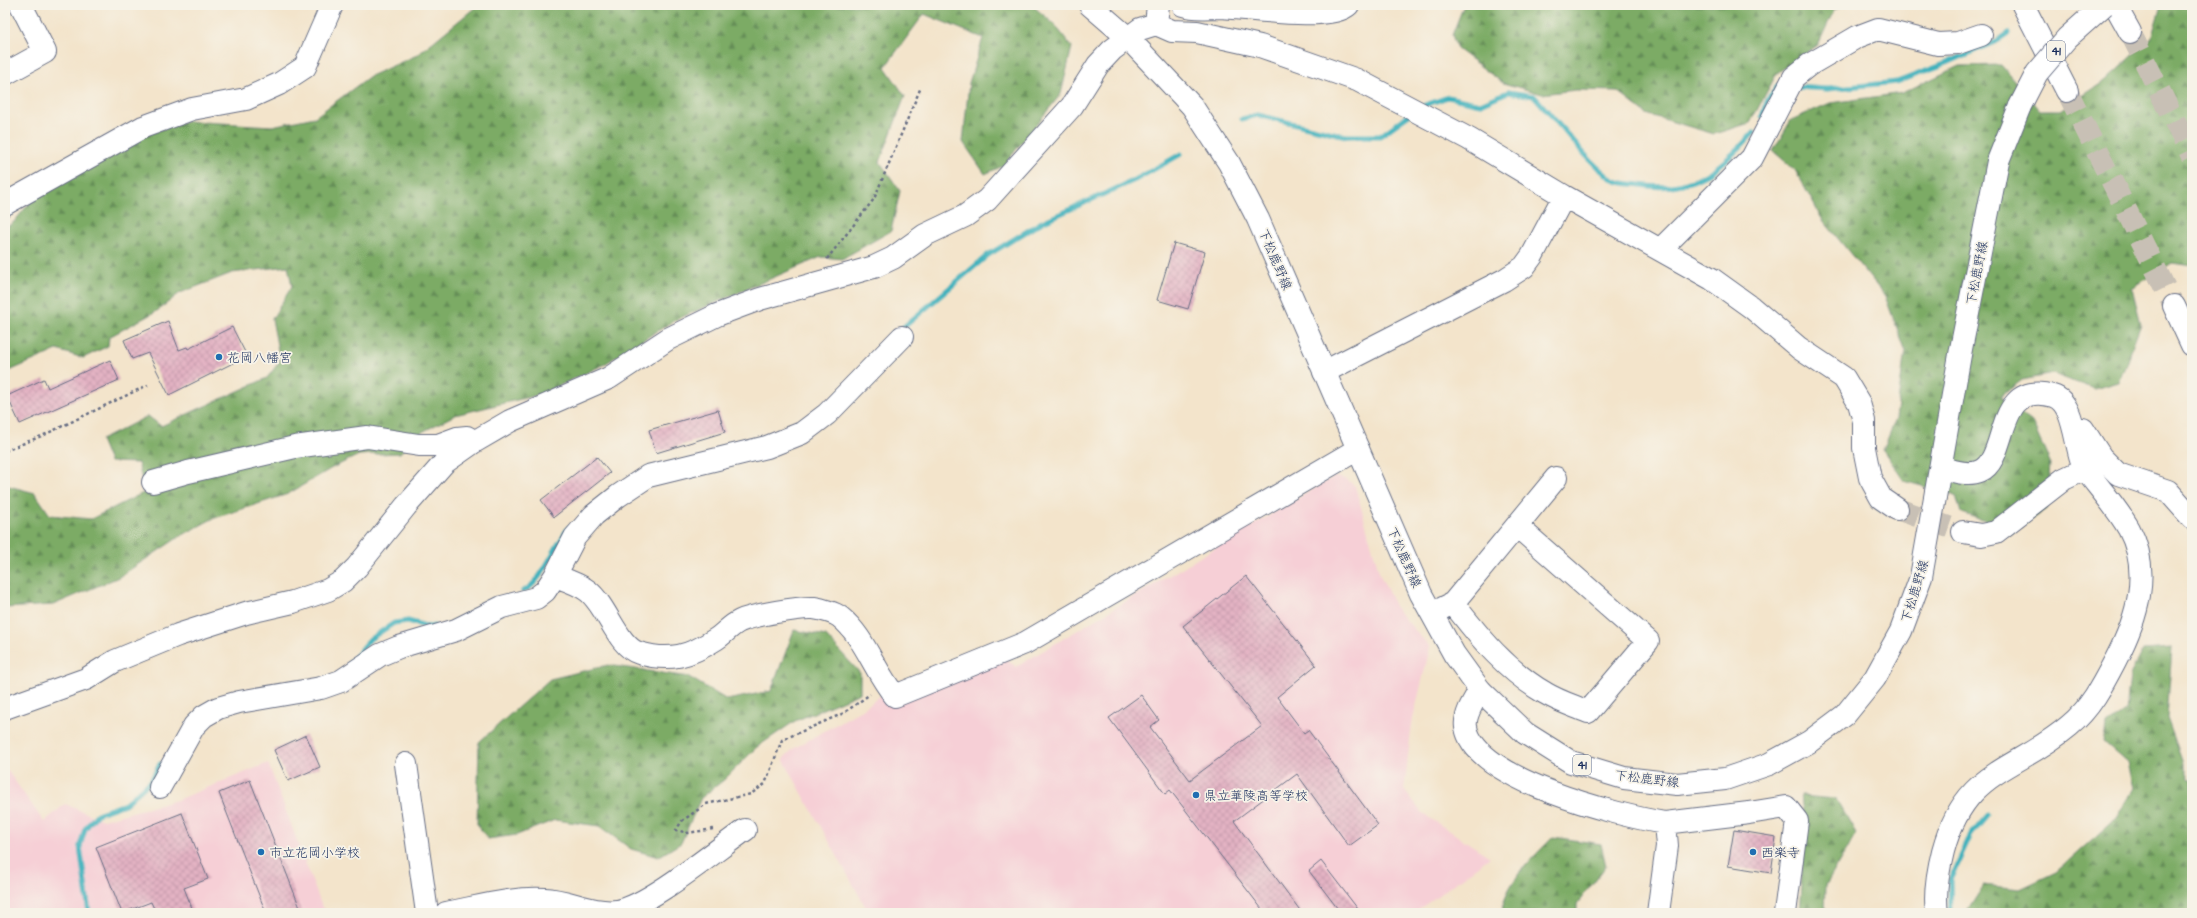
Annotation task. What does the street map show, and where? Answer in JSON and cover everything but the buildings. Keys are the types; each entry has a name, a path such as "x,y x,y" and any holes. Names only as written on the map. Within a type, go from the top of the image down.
{"main road":[{"path":"5,74 45,52 21,5"},
{"path":"5,204 143,127 192,109 246,98 297,74 304,67 332,5"},
{"name":"下松鹿野線","path":"1090,5 1127,37 1192,106 1229,163 1258,219 1431,614 1454,654 1480,690 1525,734 1571,762 1624,778 1684,783 1725,779 1769,764 1809,742 1845,715 1875,678 1901,631 1921,577 1942,468 1961,349 1998,161 2020,106 2037,73 2067,38 2104,5"},
{"path":"1183,5 1193,8 1220,7 1286,13 1343,10 1348,5"},
{"path":"2023,5 2066,91"},
{"path":"2115,5 2130,32"},
{"path":"5,708 86,679 115,661 178,635 246,613 293,602 328,590 343,581 357,567 406,506 444,463 474,442 510,421 610,378 668,340 717,315 760,299 874,267 893,258 925,235 965,216 987,200 1072,106 1098,65 1127,37 1140,29 1157,15 1172,31 1197,32 1260,46 1357,80 1469,138 1564,196 1661,249 1712,280 1751,307 1799,348 1844,378 1859,403 1864,421 1864,448 1870,478 1881,498 1897,509"},
{"path":"1661,249 1752,158 1791,82 1809,65 1857,37 1878,29 1938,44 1958,43 1981,35"},
{"path":"1324,372 1504,280 1524,267 1532,256 1564,196"},
{"path":"2174,306 2192,345"},
{"path":"160,787 194,726 204,716 218,708 239,702 301,692 341,681 380,655 399,647 456,630 502,607 522,604 536,598 545,592 575,537 594,515 618,496 648,476 767,447 802,433 827,414 902,337"},
{"path":"1937,913 1935,900 1940,863 1949,827 1962,805 1979,785 2002,768 2031,754 2050,741 2070,725 2092,703 2134,621 2141,584 2139,559 2130,530 2085,469 2068,410 2055,396 2038,393 2022,399 2010,410 1991,460 1981,471 1965,474 1942,468"},
{"path":"2073,428 2083,429 2101,457 2118,474 2168,491 2192,518"},
{"path":"153,482 188,472 295,447 367,437 419,445 438,445 457,438 467,437 474,442"},
{"path":"555,576 588,591 602,607 626,645 638,653 676,658 690,654 716,639 740,621 766,614 814,608 838,615 853,629 885,684 895,696 1025,643 1358,449"},
{"path":"1963,532 1982,535 1996,532 2064,479 2085,469"},
{"path":"1431,614 1453,603 1556,478"},
{"path":"1453,603 1479,638 1511,669 1545,693 1588,712 1648,640 1517,526"},
{"path":"1480,690 1470,709 1466,727 1474,745 1492,763 1543,789 1592,807 1636,818 1665,823 1786,807 1797,821 1785,913"},
{"path":"406,764 427,913"},
{"path":"1658,913 1667,846 1665,823"},
{"path":"446,913 499,902 546,899 602,911 618,911 637,905 745,830"}],"path":[{"path":"825,261 874,199 922,87"},
{"path":"5,452 148,385"},
{"path":"718,828 688,833 676,830 682,821 706,804 751,794 765,784 782,740 844,712 885,684"}],"shaded area":[{"path":"1334,477 1346,479 1355,486 1380,575 1397,610 1430,647 1412,723 1404,790 1422,813 1490,857 1414,913 869,913 783,759 793,749 863,709 884,693 1007,659 1016,667"},
{"path":"268,763 322,907 331,913 5,913 5,767 44,822 65,804 103,820 177,800"}],"green space":[{"path":"478,5 1032,5 1055,25 1072,47 1061,94 1003,166 985,174 963,142 969,83 983,38 924,14 885,67 905,96 880,162 900,191 891,231 842,259 821,257 675,320 603,365 542,394 455,415 422,432 400,453 359,455 332,468 288,494 212,519 179,537 119,577 53,605 5,608 5,485 35,493 50,515 91,519 145,492 138,463 110,462 101,440 148,416 161,426 267,378 280,361 272,319 292,286 288,266 232,273 180,293 157,311 109,337 108,346 83,358 57,350 5,373 5,228 14,222 61,164 186,121 272,126 315,117 370,76 417,55"},
{"path":"1464,5 1846,5 1834,10 1818,45 1777,73 1750,123 1714,134 1646,114 1617,91 1576,90 1542,94 1503,83 1457,49 1452,35"},
{"path":"2161,5 2192,5 2192,266 2172,263 2132,288 2141,324 2119,382 2094,389 2053,374 2022,380 2000,397 2032,422 2050,463 2047,509 2009,536 1991,523 1961,513 1956,496 1904,481 1883,450 1896,418 1905,350 1885,296 1822,219 1795,170 1773,151 1791,120 1830,103 1902,93 1959,66 2001,65 2040,110 2061,110 2105,81 2151,39"},
{"path":"794,630 826,636 860,673 860,693 795,721 757,747 725,779 701,798 681,843 658,857 631,849 599,826 555,820 517,835 488,839 477,824 479,742 550,679 608,665 689,677 727,700 771,691"},
{"path":"2172,648 2167,718 2189,779 2192,781 2192,913 1966,913 1984,885 2020,889 2056,872 2116,818 2134,788 2128,763 2104,742 2106,725 2126,711 2130,675 2143,650"},
{"path":"1801,796 1836,799 1856,834 1826,885 1825,913 1799,913 1805,831"},
{"path":"1553,837 1601,844 1606,866 1577,904 1577,913 1502,913 1504,902 1514,881 1529,862"}],"waterway":[{"path":"1795,87 1828,89 1897,82 1947,63 1999,40 2009,33"},
{"path":"1762,116 1767,102 1777,86 1779,86"},
{"path":"1425,105 1448,97 1480,104 1508,92 1534,96 1585,155 1607,175 1621,183 1658,187 1675,186 1704,176 1730,157 1754,132"},
{"path":"1242,119 1258,115 1346,136 1380,136 1409,115"},
{"path":"899,331 988,255 1042,222 1135,180 1181,154"},
{"path":"523,591 536,581 569,528"},
{"path":"350,664 370,639 394,623 408,621 429,627 434,626"},
{"path":"89,913 80,846 85,829 97,814 125,804 151,781 160,764"},
{"path":"1951,913 1950,880 1971,835 1987,816"}],"tunnel":[{"path":"2130,32 2192,156"},
{"path":"2067,91 2174,306"},
{"path":"1897,509 1963,532"}],"place":[{"name":"花岡八幡宮","path":"219,357"},
{"name":"県立華陵高等学校","path":"1196,795"},
{"name":"市立花岡小学校","path":"261,852"},
{"name":"西楽寺","path":"1753,852"}]}
